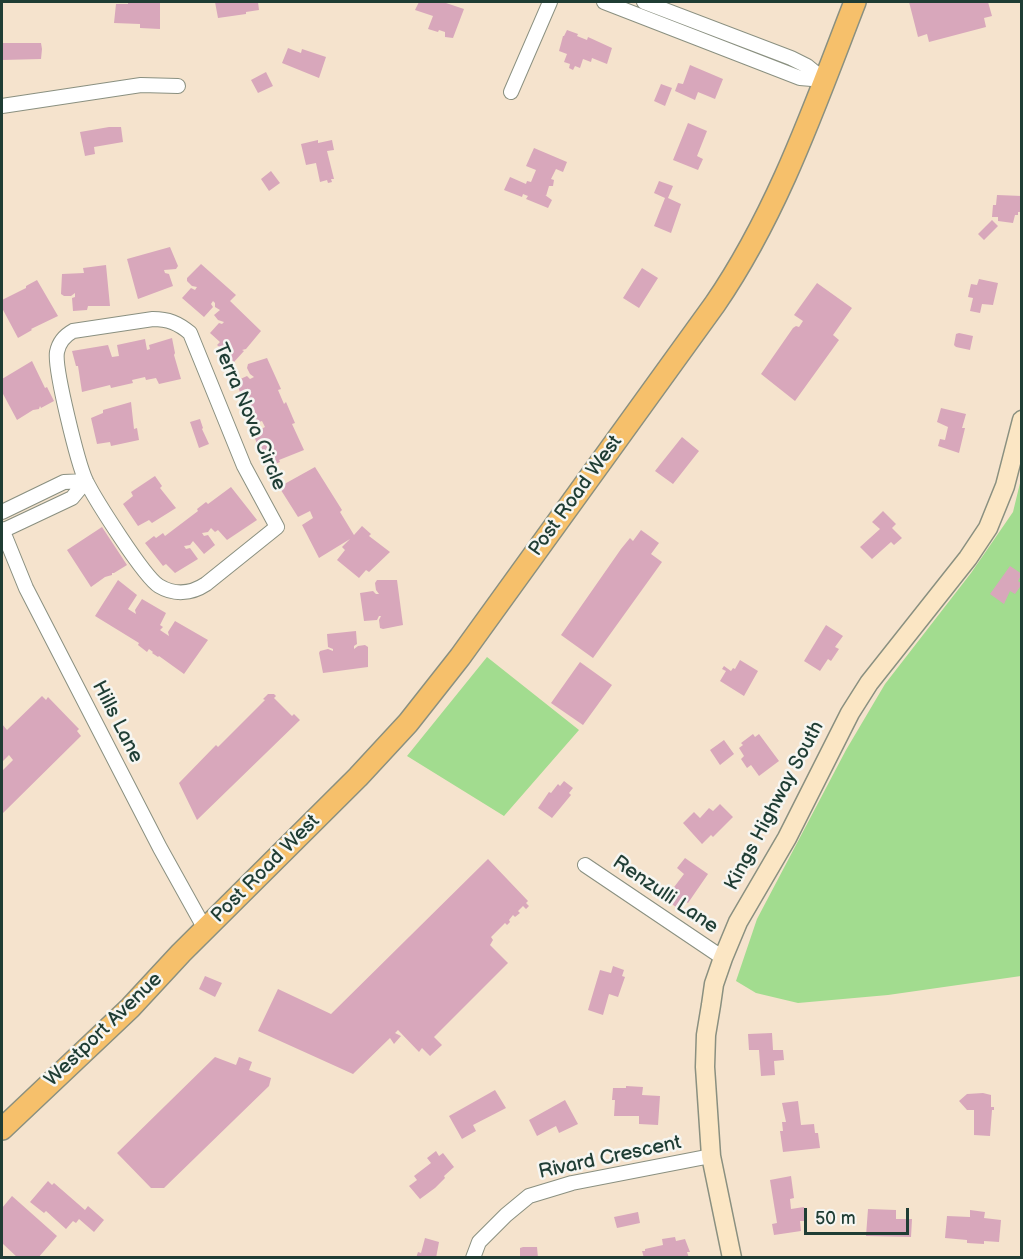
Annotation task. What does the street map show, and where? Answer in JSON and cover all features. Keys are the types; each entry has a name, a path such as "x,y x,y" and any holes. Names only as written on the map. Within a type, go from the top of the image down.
{"main road":[{"name":"Post Road West","path":"205,929 377,758 425,702 460,657 729,282 768,213 855,2"},
{"name":"Westport Avenue","path":"2,1129 130,1008 205,929"}],"street":[{"path":"511,92 550,2"},
{"path":"604,2 800,78 824,80"},
{"path":"644,2 791,58 807,66 824,80"},
{"path":"2,106 141,86 178,86"},
{"name":"Terra Nova Circle","path":"167,319 183,327 195,342 244,466 277,527 200,588 183,593 175,592 160,587 150,578 86,481 76,449 57,363 60,342 65,335 83,328 167,319"},
{"name":"Kings Highway South","path":"732,1257 711,1156 705,1067 706,1035 714,984 723,958 738,922 787,838 850,713 875,676 968,558 988,528 1005,486 1022,420"},
{"path":"2,512 64,482 86,481"},
{"path":"2,530 72,498 86,481"},
{"name":"Hills Lane","path":"2,530 26,588 160,848 205,929"},
{"name":"Renzulli Lane","path":"585,865 723,958"},
{"name":"Rivard Crescent","path":"473,1257 479,1242 529,1196 572,1183 711,1156"}],"green space":[{"path":"1021,479 1021,976 888,995 798,1003 756,993 736,981 757,919 846,750 885,684 971,573 1013,512"},
{"path":"487,657 579,730 504,816 407,756"}],"building":[{"path":"128,2 160,2 160,29 140,28 140,24 114,23 116,4 128,4"},
{"path":"215,2 258,2 259,10 218,18"},
{"path":"419,2 443,2 464,9 453,38 445,37 445,32 428,29 433,16 415,10"},
{"path":"909,2 988,2 992,16 984,18 986,27 929,42 927,34 918,37"},
{"path":"567,30 587,40 588,37 612,48 607,64 592,58 591,62 583,59 580,68 575,66 573,70 569,68 570,64 564,62 567,54 559,51"},
{"path":"2,43 41,43 41,59 2,60"},
{"path":"288,48 301,53 302,49 326,57 319,78 282,63"},
{"path":"690,65 723,79 715,99 698,92 695,100 675,91 678,83 683,84"},
{"path":"266,72 273,86 258,93 251,80"},
{"path":"661,84 672,88 665,106 654,101"},
{"path":"688,123 707,131 697,156 703,159 698,170 673,160"},
{"path":"121,127 123,142 94,147 95,154 85,156 80,132"},
{"path":"318,140 318,143 332,140 334,150 327,151 334,179 331,179 332,182 328,183 327,180 320,182 316,163 306,165 301,144"},
{"path":"534,148 567,162 563,172 556,169 551,179 554,180 553,186 549,186 546,196 552,200 548,208 526,199 528,196 523,194 522,197 504,190 510,177 526,184 527,181 531,182 536,170 526,166"},
{"path":"271,171 280,183 269,191 261,179"},
{"path":"659,181 673,186 668,198 681,204 671,233 654,226 665,198 654,193"},
{"path":"997,195 1022,196 1022,212 1015,215 1013,223 998,221 998,217 992,217"},
{"path":"992,220 998,226 984,240 978,234"},
{"path":"170,247 178,266 176,269 164,270 169,274 173,286 138,299 127,259"},
{"path":"201,264 236,295 230,301 261,331 246,349 242,350 244,351 234,362 223,353 224,351 217,345 220,342 210,333 219,323 224,322 218,320 214,315 220,310 215,307 215,303 213,301 211,304 213,307 204,317 182,298 191,288 195,290 197,287 192,286 187,278"},
{"path":"106,265 110,306 88,306 87,310 73,311 72,298 75,297 75,293 71,296 61,294 62,274 84,273 83,268"},
{"path":"642,268 658,278 639,308 623,298"},
{"path":"979,279 998,283 993,305 982,304 980,313 970,311 973,298 968,297 971,284 977,285"},
{"path":"37,280 58,316 18,338 2,308 2,300"},
{"path":"817,283 852,308 833,335 839,340 795,401 761,374 793,328 799,327 803,321 794,315"},
{"path":"956,334 973,336 970,350 954,345"},
{"path":"172,338 181,379 159,384 156,378 146,380 145,377 132,380 133,383 111,388 110,385 82,392 78,366 76,366 72,351 108,345 112,357 119,356 117,345 145,339 147,350 150,349 149,345"},
{"path":"267,358 304,450 266,468 253,433 265,427 262,421 250,425 239,400 251,394 250,392 241,395 236,381 247,376 250,379 254,377 247,368 248,364"},
{"path":"32,361 54,401 41,408 40,406 39,409 17,420 2,392 2,379"},
{"path":"131,402 134,429 137,428 139,440 111,446 110,442 97,444 91,418 103,413 103,410"},
{"path":"941,408 966,414 959,453 938,446 940,439 945,440 948,427 937,422"},
{"path":"200,419 209,444 199,448 190,422"},
{"path":"682,437 699,451 673,484 655,471"},
{"path":"315,467 342,510 340,512 354,535 362,526 371,534 369,536 390,552 369,572 366,570 359,578 337,560 345,550 342,547 350,539 319,558 302,525 313,518 310,511 298,517 279,487"},
{"path":"155,476 162,486 160,488 176,508 152,523 149,520 138,526 123,504 133,496 131,492"},
{"path":"231,487 257,520 227,540 218,530 215,532 211,528 208,532 202,533 204,536 208,535 215,545 204,554 193,541 190,545 184,546 186,549 190,548 198,559 175,573 166,564 163,566 145,543 154,536 156,538 163,533 165,536 198,511 197,509 206,502 208,504"},
{"path":"883,511 896,524 892,528 902,538 894,545 891,542 872,559 860,547 880,529 872,522"},
{"path":"102,527 127,565 91,587 67,550"},
{"path":"641,530 659,543 651,554 662,562 593,658 561,635 621,549 630,538 633,541"},
{"path":"1010,566 1022,574 1018,581 1022,584 1015,594 1010,591 1004,604 990,594"},
{"path":"118,580 137,595 128,609 136,614 135,610 142,599 166,613 160,625 163,627 160,630 169,636 168,632 175,621 208,640 184,674 149,649 147,652 138,645 139,643 95,616"},
{"path":"377,580 397,580 403,625 380,628 381,616 377,620 364,621 360,593 373,591 379,594 375,583"},
{"path":"826,625 843,636 835,647 839,649 820,671 804,661"},
{"path":"356,631 357,644 354,649 365,645 368,647 368,667 323,673 319,653 328,649 333,651 328,647 327,634"},
{"path":"740,660 758,671 744,696 720,681 726,671 722,669 724,666 731,671 735,669"},
{"path":"580,662 612,685 583,725 551,703"},
{"path":"268,694 274,694 276,696 274,698 292,716 294,714 300,720 197,820 179,783 265,700 263,699"},
{"path":"42,696 46,700 48,697 79,729 77,731 81,736 2,814 2,771 13,760 9,755 2,762 2,724 7,730"},
{"path":"753,734 755,737 759,734 779,761 759,776 751,765 747,768 741,759 744,756 739,748 743,745 741,743"},
{"path":"724,740 734,754 720,765 710,750"},
{"path":"564,781 573,788 569,793 571,795 552,818 538,808 549,792 551,793 558,784 560,786"},
{"path":"720,804 733,817 713,837 711,835 702,844 683,823 694,812 700,818 709,808 713,811"},
{"path":"685,858 708,874 688,903 686,902 680,910 665,899 684,874 677,868"},
{"path":"488,859 528,901 526,903 529,906 526,909 523,906 518,911 520,913 515,917 513,915 507,925 505,923 491,937 493,940 490,945 508,963 434,1037 442,1045 430,1056 422,1048 419,1052 398,1030 395,1033 401,1036 394,1044 390,1038 353,1074 258,1031 278,989 331,1014"},
{"path":"613,966 624,970 622,976 625,977 618,997 609,994 603,1015 588,1010 600,970 611,973"},
{"path":"205,976 222,983 215,997 199,989"},
{"path":"772,1033 773,1050 783,1050 784,1060 774,1061 775,1075 761,1076 759,1050 749,1050 748,1034"},
{"path":"215,1057 236,1065 239,1057 252,1062 249,1070 271,1078 269,1086 164,1188 151,1188 117,1153"},
{"path":"626,1086 643,1087 642,1095 660,1096 658,1125 639,1124 639,1116 614,1116 613,1088 626,1088"},
{"path":"495,1090 506,1108 473,1125 476,1131 462,1139 449,1116"},
{"path":"967,1094 991,1095 991,1107 994,1107 990,1136 974,1135 974,1110 967,1110 959,1101"},
{"path":"565,1100 578,1124 559,1133 556,1126 537,1136 529,1120"},
{"path":"798,1101 801,1125 814,1124 820,1148 783,1152 780,1131 783,1131 782,1122 786,1122 782,1103"},
{"path":"436,1151 439,1156 443,1153 454,1167 435,1188 420,1199 409,1186 417,1180 414,1176 431,1163 427,1158"},
{"path":"791,1176 794,1198 790,1199 791,1209 804,1207 805,1221 800,1221 801,1231 774,1235 772,1224 777,1223 770,1180"},
{"path":"48,1181 52,1185 54,1183 85,1210 88,1206 104,1220 94,1232 79,1219 76,1223 73,1221 66,1229 46,1211 44,1213 30,1202"},
{"path":"12,1196 57,1236 38,1258 18,1258 2,1243 2,1208"},
{"path":"868,1209 896,1210 896,1219 912,1219 911,1237 866,1236"},
{"path":"970,1210 985,1212 984,1218 1001,1220 999,1242 967,1243 967,1240 945,1238 947,1216 970,1217"},
{"path":"638,1212 640,1223 617,1228 614,1217"},
{"path":"675,1237 676,1241 685,1239 690,1252 687,1252 689,1258 644,1258 642,1251 663,1245 662,1239"},
{"path":"425,1238 439,1242 436,1258 416,1258 418,1252 421,1253"},
{"path":"537,1247 538,1258 520,1258 520,1248"}]}
